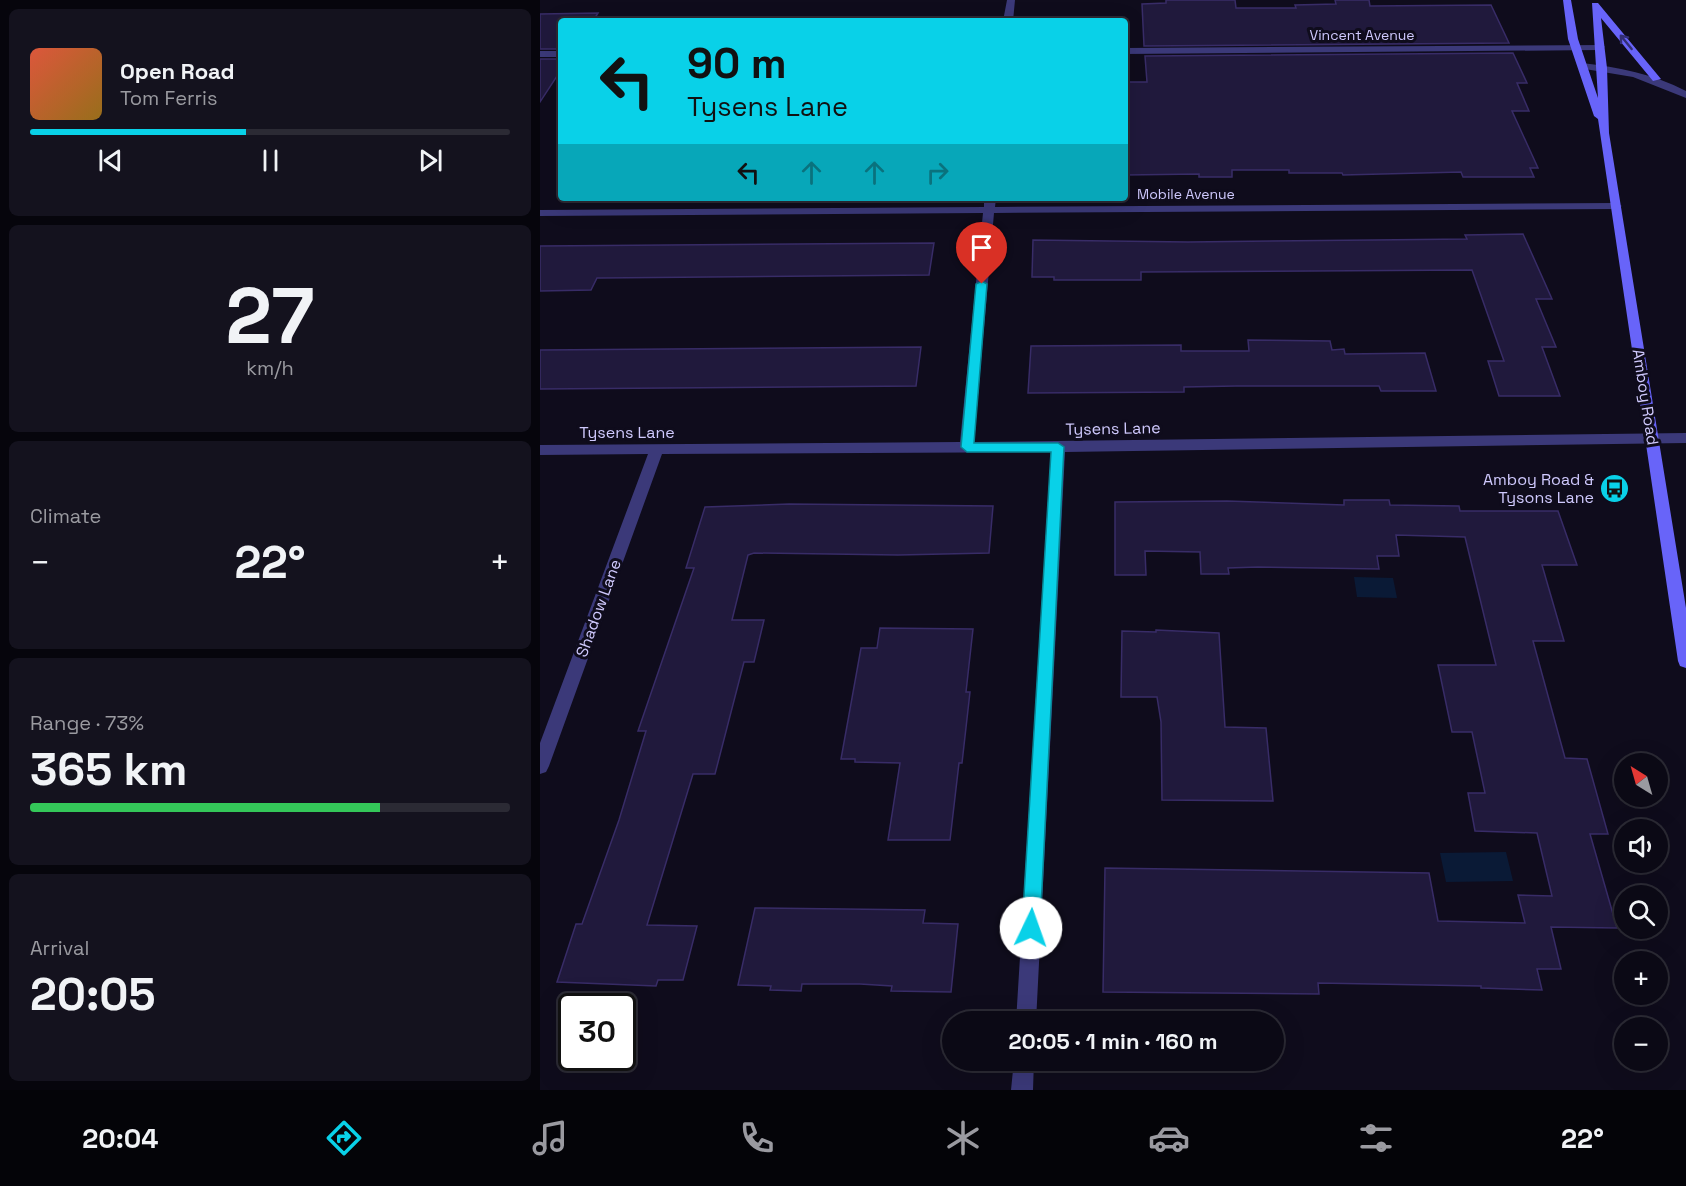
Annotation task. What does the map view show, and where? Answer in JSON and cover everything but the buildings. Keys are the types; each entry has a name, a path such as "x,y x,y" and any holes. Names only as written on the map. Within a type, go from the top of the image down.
{"main road":[{"name":"Amboy Road","path":"1567,0 1576,47 1604,133"},
{"name":"Amboy Road","path":"1593,3 1602,68 1604,133 1686,661"},
{"path":"1593,3 1656,79"}],"street":[{"path":"1008,18 1011,0"},
{"name":"Vincent Avenue","path":"1128,51 1600,47"},
{"path":"540,54 558,54"},
{"path":"1582,66 1656,79 1686,95"},
{"path":"1674,87 1686,87"},
{"path":"967,447 989,204"},
{"name":"Mobile Avenue","path":"540,213 989,204 1616,206"},
{"name":"Tysens Lane","path":"540,450 1058,447 1686,438"},
{"path":"1027,1011 1058,447"},
{"name":"Shadow Lane","path":"540,766 657,450"},
{"path":"1022,1090 1023,1071"}],"water":[{"path":"1354,577 1393,578 1397,598 1357,597"},
{"path":"1506,852 1513,881 1446,882 1440,853"}],"place":[{"name":"Amboy Road & Tysons Lane","path":"1615,488"}],"route":[{"path":"982,284 967,447 1058,447 1031,928"}]}
